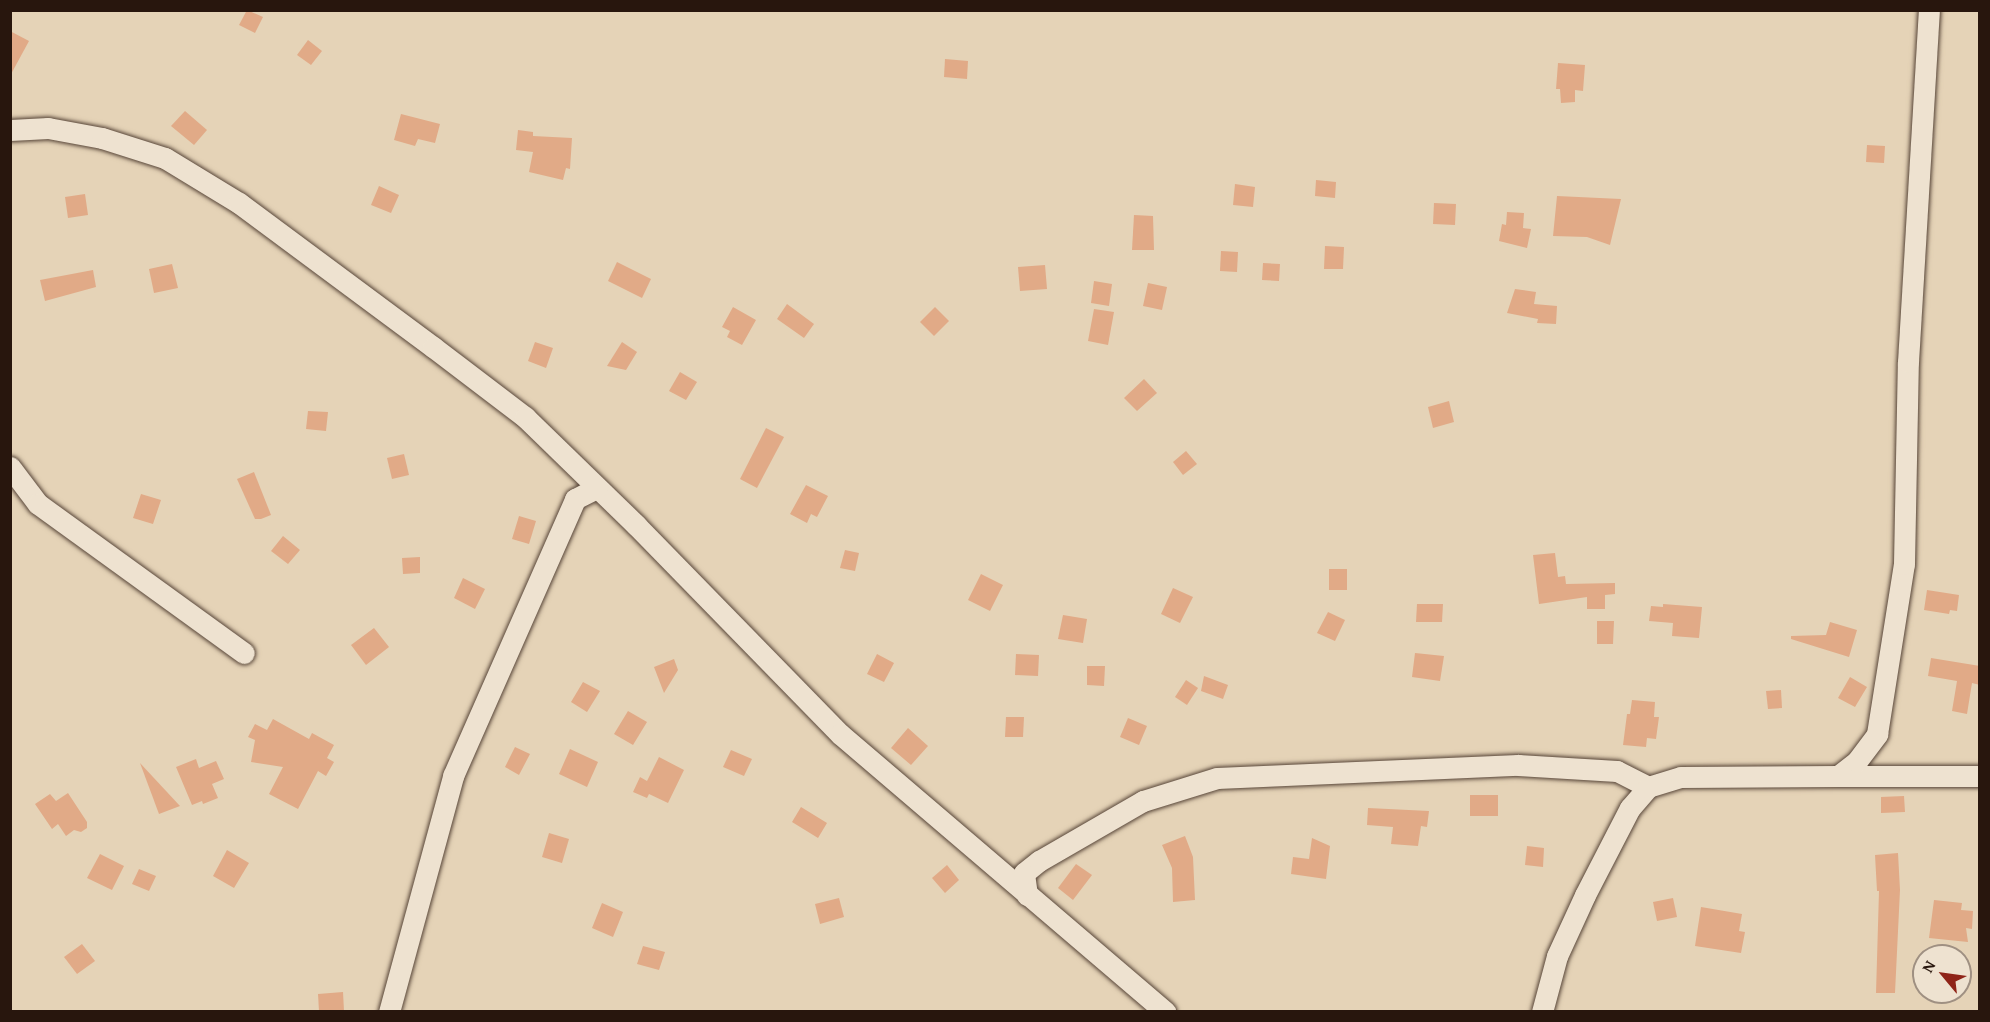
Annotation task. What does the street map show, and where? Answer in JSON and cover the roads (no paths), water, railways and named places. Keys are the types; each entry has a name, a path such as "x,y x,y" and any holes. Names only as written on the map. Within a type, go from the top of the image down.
{"street":[{"path":"1838,776 1857,761 1877,734 1905,564 1908,362 1929,10"},
{"path":"10,130 48,128 102,138 165,158 239,203 525,417 644,533 840,735 954,829 1027,895 1165,1011"},
{"path":"10,467 38,504 244,653"},
{"path":"389,1011 453,776 575,499 597,488"},
{"path":"1027,895 1024,873 1039,861 1143,801 1217,778 1518,765 1617,771 1648,787"},
{"path":"1542,1011 1557,956 1585,895 1630,808 1648,787 1681,777 1980,776"}]}
